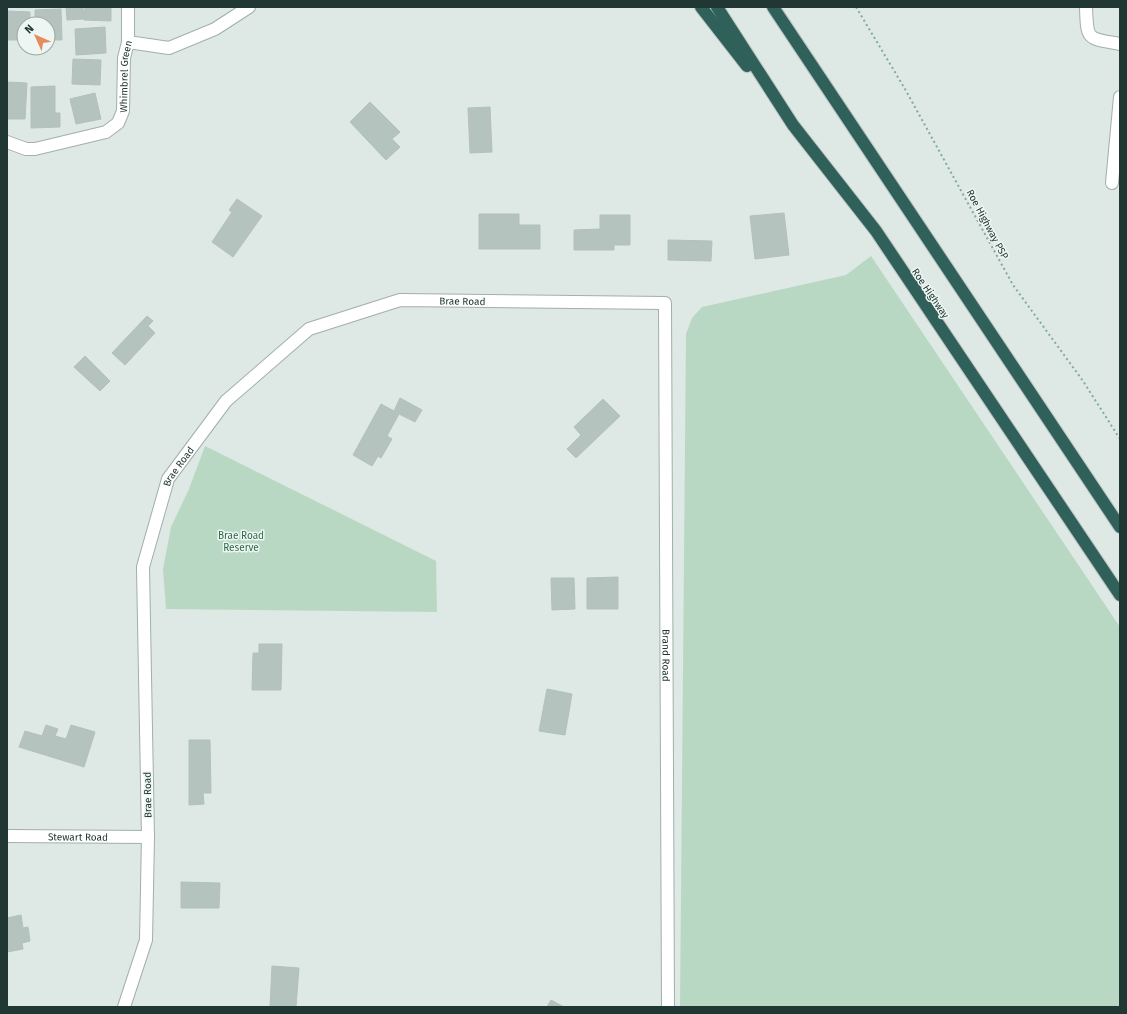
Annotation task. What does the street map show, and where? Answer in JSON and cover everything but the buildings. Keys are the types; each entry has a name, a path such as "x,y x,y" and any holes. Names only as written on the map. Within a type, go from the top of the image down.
{"highway":[{"path":"701,7 793,125"},
{"name":"Roe Highway","path":"717,7 793,125 876,231 1120,595"},
{"path":"773,7 1120,527"}],"street":[{"name":"Whimbrel Green","path":"7,142 26,149 35,149 62,143 112,128 118,123 123,112 124,58 128,42 128,7"},
{"path":"128,42 169,48 215,29 248,7"},
{"path":"1086,7 1086,30 1090,36 1095,40 1120,44"},
{"path":"1112,182 1120,96"},
{"name":"Brae Road","path":"124,1007 146,940 148,837 143,567 168,479 226,401 310,329 400,300 665,303"},
{"name":"Brand Road","path":"665,303 668,1007"},
{"name":"Stewart Road","path":"7,836 148,837"}],"path":[{"name":"Roe Highway PSP","path":"856,7 905,89 1013,285 1082,381 1120,439"}],"green space":[{"path":"871,256 1120,627 1120,1007 680,1007 686,334 692,318 702,307 846,275"},
{"name":"Brae Road Reserve","path":"205,446 436,561 437,612 166,609 163,569 171,527 189,489"}]}
